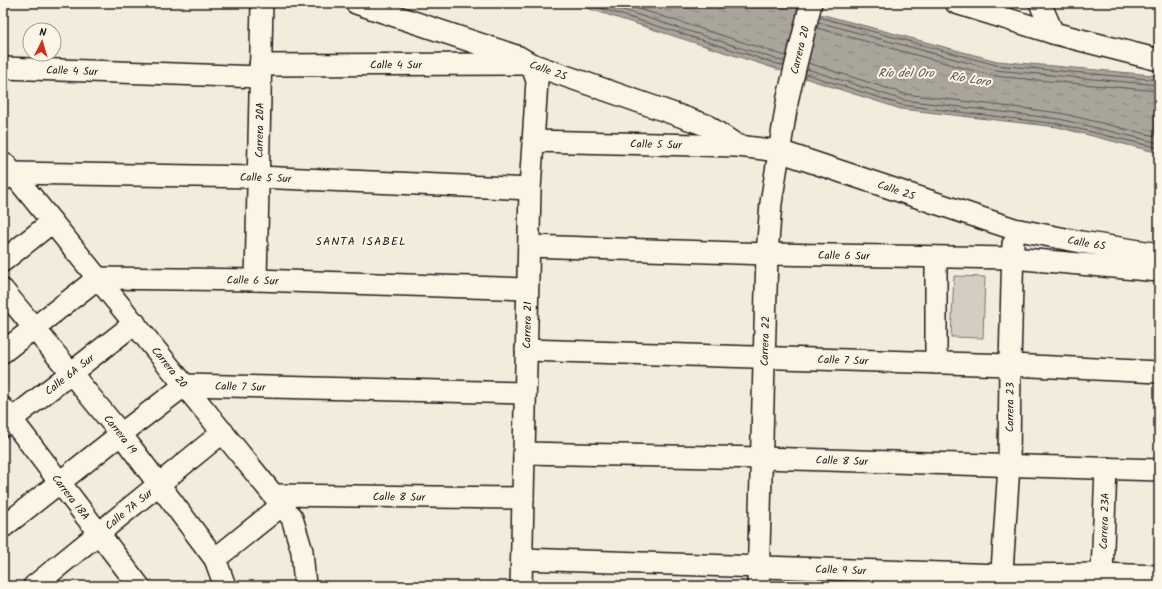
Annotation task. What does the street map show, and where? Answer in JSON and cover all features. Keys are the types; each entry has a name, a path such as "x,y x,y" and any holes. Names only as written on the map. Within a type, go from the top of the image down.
{"street":[{"name":"Carrera 20A","path":"256,280 257,177 262,3"},
{"name":"Calle 2S","path":"356,3 519,57 531,64 706,125 738,146"},
{"name":"Carrera 20","path":"788,97 811,3"},
{"path":"956,3 1053,33 1159,60"},
{"path":"1040,3 1053,33"},
{"name":"Calle 4 Sur","path":"3,68 260,71 531,64"},
{"name":"Carrera 21","path":"521,586 530,190 537,81 531,64"},
{"name":"Carrera 22","path":"758,576 767,254 772,203 788,97"},
{"name":"Calle 5 Sur","path":"533,141 738,146 779,151"},
{"name":"Calle 2S","path":"779,151 1014,229"},
{"name":"Carrera 20","path":"6,171 52,222 292,518 302,551 304,586"},
{"name":"Calle 5 Sur","path":"6,171 257,177 530,190"},
{"path":"3,261 52,222"},
{"name":"Calle 6S","path":"1014,229 1082,242 1159,254"},
{"name":"Carrera 23","path":"1001,581 1009,466 1012,258 1014,229"},
{"name":"Calle 6 Sur","path":"529,246 767,254 1012,258 1159,271"},
{"path":"936,257 936,363"},
{"path":"3,352 98,278"},
{"name":"Calle 6 Sur","path":"98,278 256,280 527,289"},
{"name":"Carrera 19","path":"3,290 121,434 159,484 215,559 225,586"},
{"name":"Calle 6A Sur","path":"6,418 71,373 135,324"},
{"name":"Calle 7 Sur","path":"526,350 1010,365 1159,372"},
{"path":"3,527 185,385"},
{"name":"Calle 7 Sur","path":"185,385 525,393"},
{"name":"Carrera 18A","path":"6,418 60,483 139,586"},
{"name":"Calle 7A Sur","path":"34,586 223,432"},
{"name":"Calle 8 Sur","path":"524,453 762,458 1159,470"},
{"name":"Carrera 23A","path":"1102,574 1106,468"},
{"name":"Calle 8 Sur","path":"278,500 523,498"},
{"path":"215,559 278,500"},
{"name":"Calle 9 Sur","path":"522,559 758,576 1001,581 1102,574 1159,576"}],"shaded area":[{"path":"954,276 985,277 983,338 951,337"}],"water":[{"name":"Río del Oro","path":"571,3 779,3 997,61 1159,76 1159,153 1057,127 901,109"}],"district":[{"name":"SANTA ISABEL","path":"361,241"}],"water label":[{"name":"Río Loro","path":"970,79"}]}
